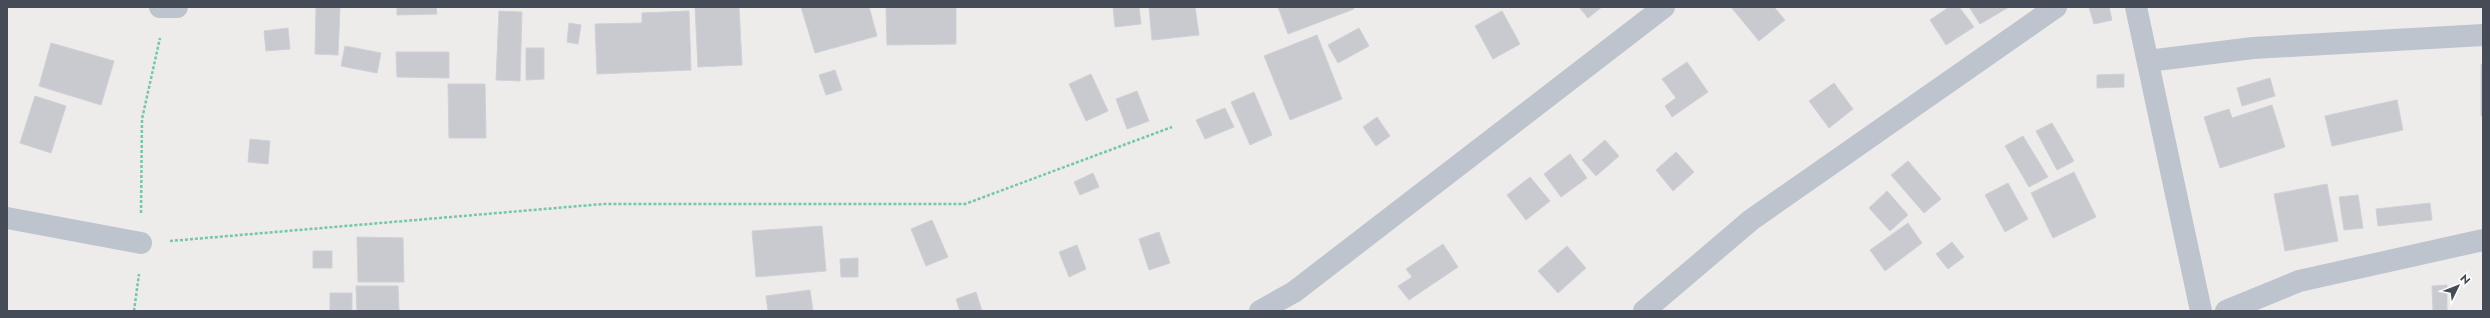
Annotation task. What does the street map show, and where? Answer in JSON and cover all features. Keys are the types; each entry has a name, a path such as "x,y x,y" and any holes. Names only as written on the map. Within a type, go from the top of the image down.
{"street":[{"path":"1260,311 1294,292 1664,7"},
{"path":"1644,311 1751,220 2056,7"},
{"path":"2136,7 2201,311"},
{"path":"2148,61 2253,48 2483,35"},
{"path":"7,218 141,243"},
{"path":"2226,311 2299,281 2483,240"}],"path":[{"path":"134,311 141,243 142,119 167,7"},
{"path":"141,243 603,204 965,204 1172,127"}],"building":[{"path":"316,7 340,7 338,55 315,54"},
{"path":"397,7 436,7 437,14 397,15"},
{"path":"695,7 739,7 742,65 698,67"},
{"path":"801,7 869,7 877,36 815,53"},
{"path":"886,7 956,7 956,44 887,45"},
{"path":"1113,7 1139,7 1141,24 1115,27"},
{"path":"1149,7 1195,7 1199,35 1152,40"},
{"path":"1278,7 1353,7 1354,9 1288,34"},
{"path":"1579,7 1602,7 1588,18"},
{"path":"1731,7 1774,7 1785,20 1759,41"},
{"path":"1949,7 1959,7 1974,27 1946,45 1930,20"},
{"path":"1969,7 2009,7 1980,24"},
{"path":"2089,7 2109,7 2112,20 2094,24"},
{"path":"499,11 522,12 520,81 496,80"},
{"path":"689,11 691,70 597,74 595,24 642,23 642,13"},
{"path":"1502,11 1520,44 1493,59 1475,26"},
{"path":"569,23 581,25 578,44 567,42"},
{"path":"288,28 290,49 266,51 264,31"},
{"path":"1359,28 1369,46 1338,63 1328,45"},
{"path":"1317,35 1342,99 1290,120 1264,56"},
{"path":"51,43 114,61 101,105 39,86"},
{"path":"345,46 381,53 377,73 341,66"},
{"path":"526,48 544,48 544,79 526,80"},
{"path":"396,52 449,52 449,78 397,77"},
{"path":"1687,62 1708,92 1672,117 1665,106 1676,98 1662,79"},
{"path":"2481,64 2483,64 2483,116 2481,116"},
{"path":"835,70 842,90 826,95 819,75"},
{"path":"1091,74 1108,111 1086,121 1069,84"},
{"path":"2124,74 2124,87 2097,88 2097,75"},
{"path":"2270,78 2275,96 2242,106 2237,88"},
{"path":"1834,83 1853,109 1829,128 1809,101"},
{"path":"448,84 485,84 486,138 449,138"},
{"path":"1137,91 1149,121 1127,129 1116,99"},
{"path":"1254,92 1272,135 1250,145 1231,102"},
{"path":"35,96 66,106 51,153 20,143"},
{"path":"2397,100 2403,130 2332,146 2325,116"},
{"path":"2272,105 2285,147 2220,168 2204,117 2229,109 2232,118"},
{"path":"1225,108 1234,127 1205,139 1196,120"},
{"path":"1377,117 1390,136 1376,146 1363,127"},
{"path":"2052,123 2074,161 2057,170 2036,131"},
{"path":"2023,136 2048,177 2029,187 2005,146"},
{"path":"250,139 270,141 268,164 248,162"},
{"path":"1605,140 1619,156 1596,176 1582,160"},
{"path":"1676,152 1694,172 1673,191 1656,170"},
{"path":"1570,154 1587,178 1561,197 1544,174"},
{"path":"1908,161 1941,199 1924,213 1891,175"},
{"path":"2074,172 2096,217 2053,238 2031,193"},
{"path":"1093,173 1099,187 1080,195 1074,182"},
{"path":"1530,177 1550,201 1526,220 1507,195"},
{"path":"2008,183 2028,219 2005,232 1985,195"},
{"path":"2327,184 2338,241 2285,251 2274,194"},
{"path":"1887,191 1908,215 1890,231 1869,208"},
{"path":"2358,195 2363,228 2344,230 2339,197"},
{"path":"2430,203 2432,220 2378,226 2376,209"},
{"path":"932,220 948,257 926,266 911,229"},
{"path":"1908,223 1922,243 1885,271 1870,250"},
{"path":"822,226 826,271 756,277 752,231"},
{"path":"1159,232 1170,263 1149,270 1139,239"},
{"path":"357,237 403,238 404,282 358,282"},
{"path":"1952,242 1964,257 1948,269 1936,254"},
{"path":"1443,244 1458,267 1409,300 1398,286 1412,277 1406,269"},
{"path":"1077,245 1086,269 1069,277 1059,252"},
{"path":"1567,246 1586,268 1558,293 1538,271"},
{"path":"313,251 332,251 332,268 313,268"},
{"path":"858,258 858,277 841,277 840,259"},
{"path":"2447,285 2447,311 2433,311 2432,286"},
{"path":"356,286 398,286 399,311 357,311"},
{"path":"810,290 813,311 768,311 766,296"},
{"path":"976,292 982,311 960,311 956,299"},
{"path":"330,293 352,293 352,311 330,311"}]}
